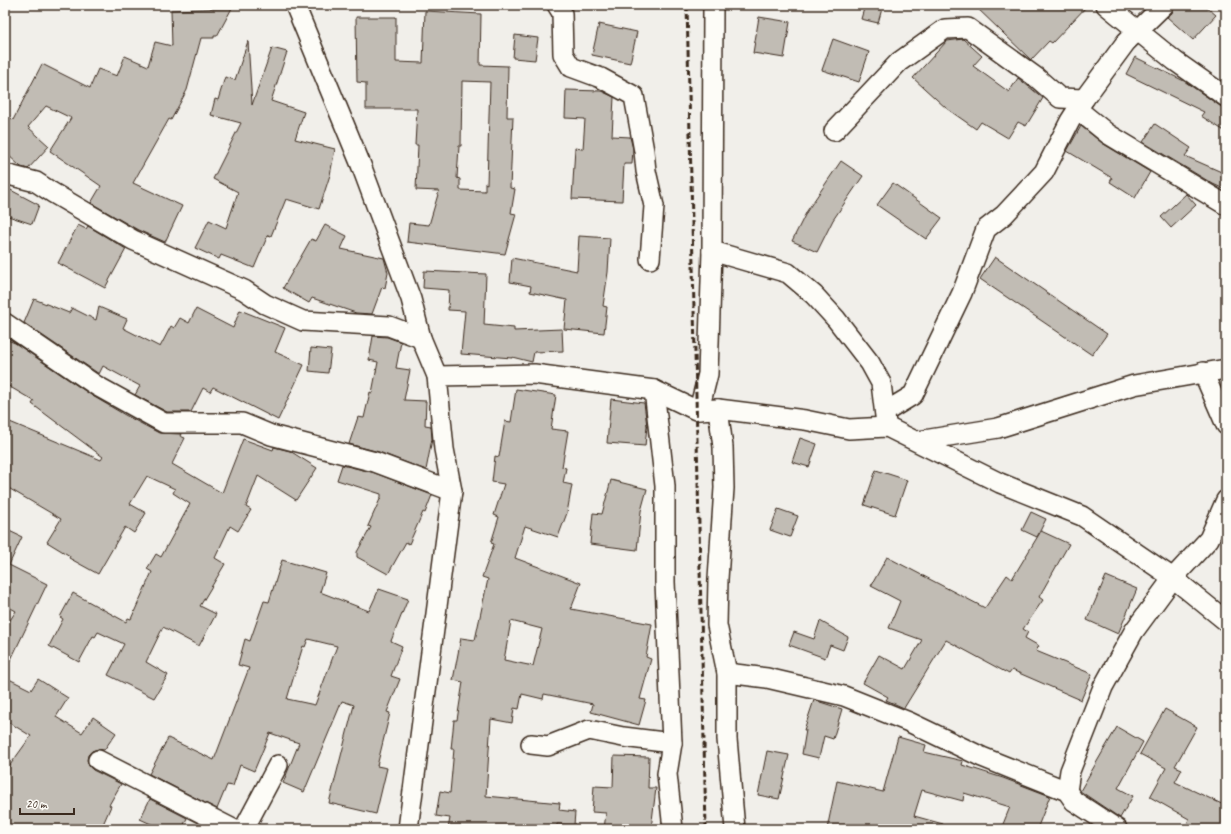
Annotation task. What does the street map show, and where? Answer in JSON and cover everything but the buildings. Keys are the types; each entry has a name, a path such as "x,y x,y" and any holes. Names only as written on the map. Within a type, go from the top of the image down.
{"street":[{"path":"295,5 361,166 411,299 421,338 437,376 444,448 452,491 408,829"},
{"path":"557,5 562,13 563,54 571,67 601,78 634,96 646,171 654,206 650,259"},
{"path":"713,5 712,251 708,410 723,447 724,488 718,579 717,625 727,672 727,739 735,829"},
{"path":"1106,5 1175,61 1226,97"},
{"path":"437,376 534,374 654,390 708,410 805,420 849,429 886,420 913,395 962,293 986,229 1004,215 1044,172 1081,104 1126,42 1164,5"},
{"path":"834,131 899,62 945,29 968,28 1037,78 1060,98 1081,104 1108,134 1226,205"},
{"path":"5,174 36,182 133,240 244,290 265,304 303,321 389,326 421,338"},
{"path":"712,251 788,273 814,295 836,319 870,363 881,383 886,420 918,441 1000,483 1082,516 1173,578 1226,621"},
{"path":"5,324 97,386 164,423 242,423 271,435 375,462 452,491"},
{"path":"918,441 998,428 1134,385 1226,369"},
{"path":"1203,372 1226,426"},
{"path":"654,390 664,486 665,582 672,743 667,774 674,829"},
{"path":"1067,791 1070,771 1103,687 1134,630 1173,578 1209,539 1226,500"},
{"path":"727,672 767,678 844,696 909,722 982,757 1067,791 1074,801 1117,829"},
{"path":"531,744 548,746 589,730 623,737 672,743"},
{"path":"98,760 234,829"},
{"path":"244,829 278,765"}],"railway":[{"path":"687,5 706,829"}]}
